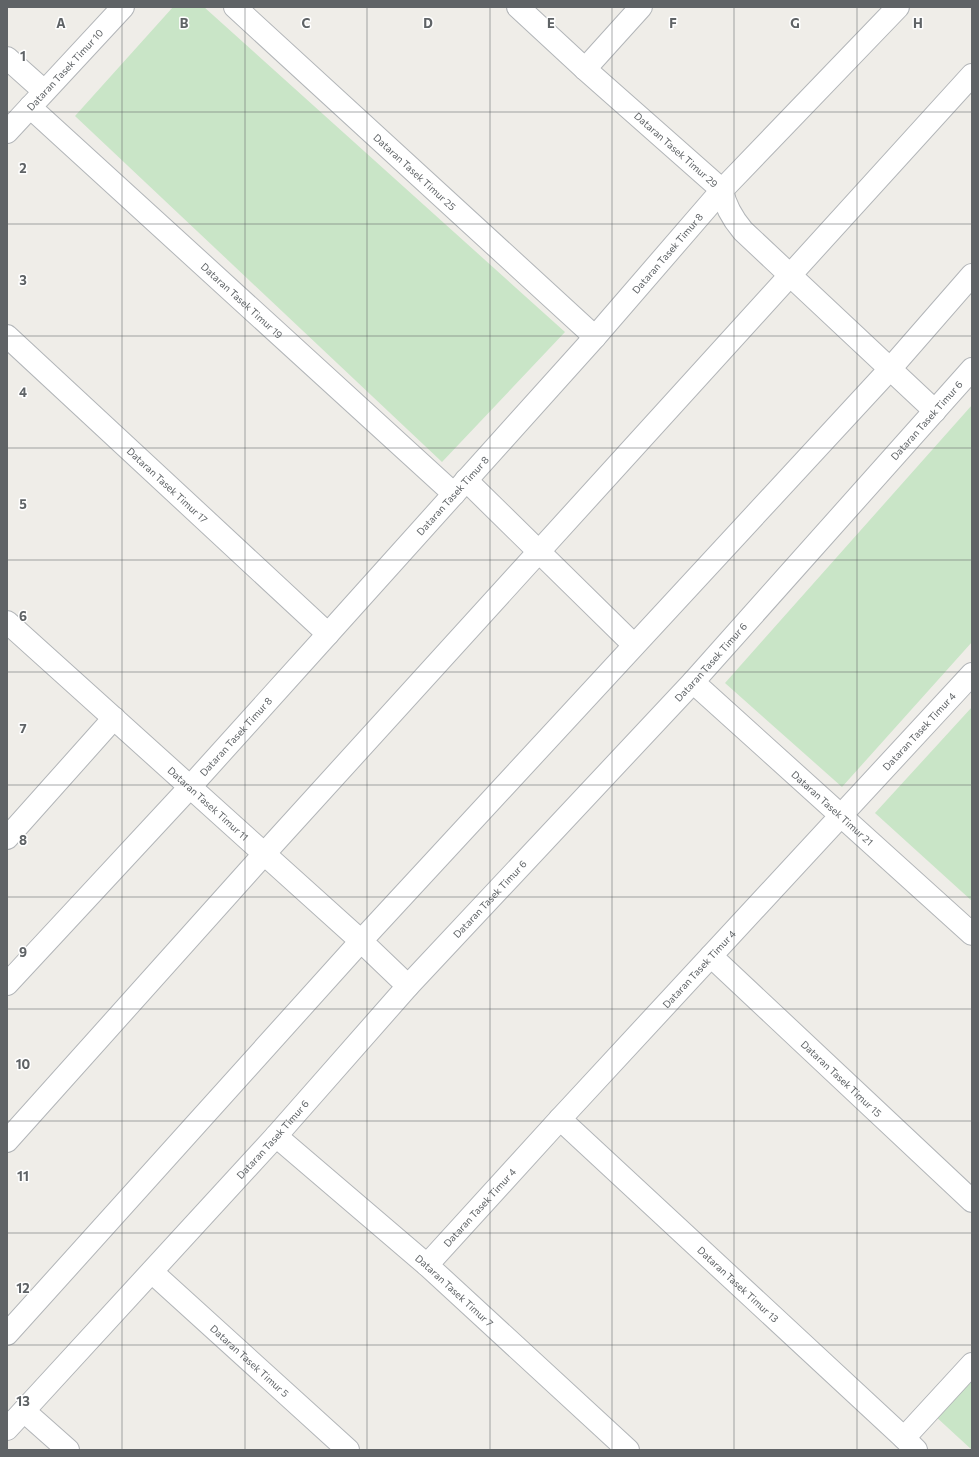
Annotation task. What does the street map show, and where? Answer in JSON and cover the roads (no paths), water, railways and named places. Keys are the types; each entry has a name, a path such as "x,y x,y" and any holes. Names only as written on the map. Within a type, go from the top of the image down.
{"street":[{"name":"Dataran Tasek Timur 10","path":"7,132 123,7"},
{"name":"Dataran Tasek Timur 25","path":"235,7 595,337"},
{"name":"Dataran Tasek Timur 29","path":"518,7 585,69 722,190 725,201 735,221 743,231 935,411"},
{"path":"585,69 641,7"},
{"name":"Dataran Tasek Timur 8","path":"7,984 328,634 595,337 722,190 898,7"},
{"path":"7,58 44,91"},
{"path":"7,1141 264,854 972,75"},
{"name":"Dataran Tasek Timur 19","path":"30,107 460,487 540,552 634,645"},
{"path":"7,1334 361,941 890,369 972,275"},
{"name":"Dataran Tasek Timur 17","path":"7,336 328,634"},
{"name":"Dataran Tasek Timur 6","path":"7,1429 276,1136 408,986 693,682 972,369"},
{"name":"Dataran Tasek Timur 11","path":"7,622 361,941 408,986"},
{"name":"Dataran Tasek Timur 4","path":"427,1265 560,1119 972,674"},
{"name":"Dataran Tasek Timur 21","path":"693,682 972,934"},
{"path":"7,838 114,718"},
{"name":"Dataran Tasek Timur 15","path":"711,956 972,1201"},
{"name":"Dataran Tasek Timur 13","path":"560,1119 910,1444"},
{"name":"Dataran Tasek Timur 7","path":"276,1136 427,1265 628,1450"},
{"name":"Dataran Tasek Timur 5","path":"152,1272 348,1450"},
{"path":"910,1444 972,1364"},
{"path":"24,1411 68,1450"}]}
